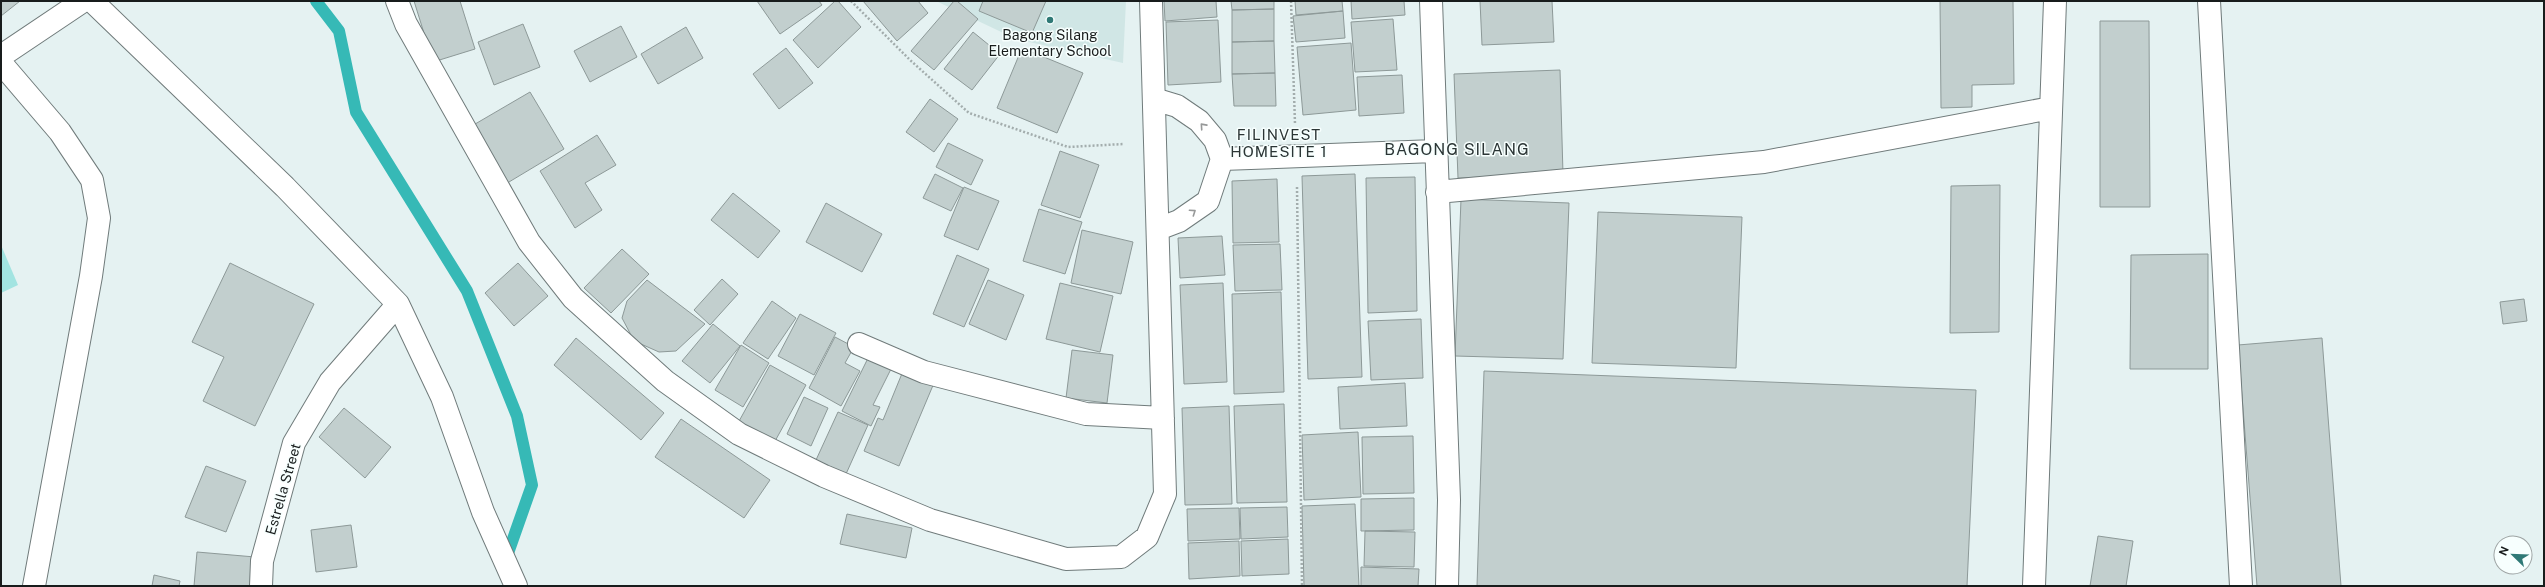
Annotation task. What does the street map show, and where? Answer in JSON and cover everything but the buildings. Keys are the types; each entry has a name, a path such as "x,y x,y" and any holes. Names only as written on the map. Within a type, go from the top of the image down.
{"street":[{"path":"1,56 83,1"},
{"path":"92,1 285,187 398,304 442,397 483,512 516,586"},
{"path":"397,1 406,24 529,242 573,298 665,381 739,434 824,476 930,520 1066,559 1122,557 1147,537 1165,494 1151,1"},
{"path":"1431,1 1435,150 1449,500 1447,586"},
{"path":"2034,586 2055,1"},
{"path":"2210,1 2241,586"},
{"path":"1,63 60,132 92,180 99,218 88,291 34,586"},
{"path":"1154,99 1177,106 1199,121 1215,140 1222,159 1208,201 1178,221 1158,229"},
{"path":"1437,192 1764,162 2051,108"},
{"path":"1222,159 1435,150"},
{"name":"Estrella Street","path":"261,586 262,561 294,443 330,382 398,304"},
{"path":"859,344 924,372 1086,414 1163,418"}],"path":[{"path":"851,1 910,60 969,113 1068,147 1156,143"},
{"path":"1291,1 1296,157 1302,585"}],"shaded area":[{"name":"Bagong Silang Elementary School","path":"936,1 1126,1 1123,63 1016,39"},
{"path":"1,245 18,285 1,293"}],"waterway":[{"path":"316,1 339,31 356,112 467,291 517,416 532,485 507,556"}],"place":[{"name":"Bagong Silang Elementary School","path":"1050,20"}],"district":[{"name":"FILINVEST HOMESITE 1","path":"1279,144"},
{"name":"BAGONG SILANG","path":"1457,149"}]}
